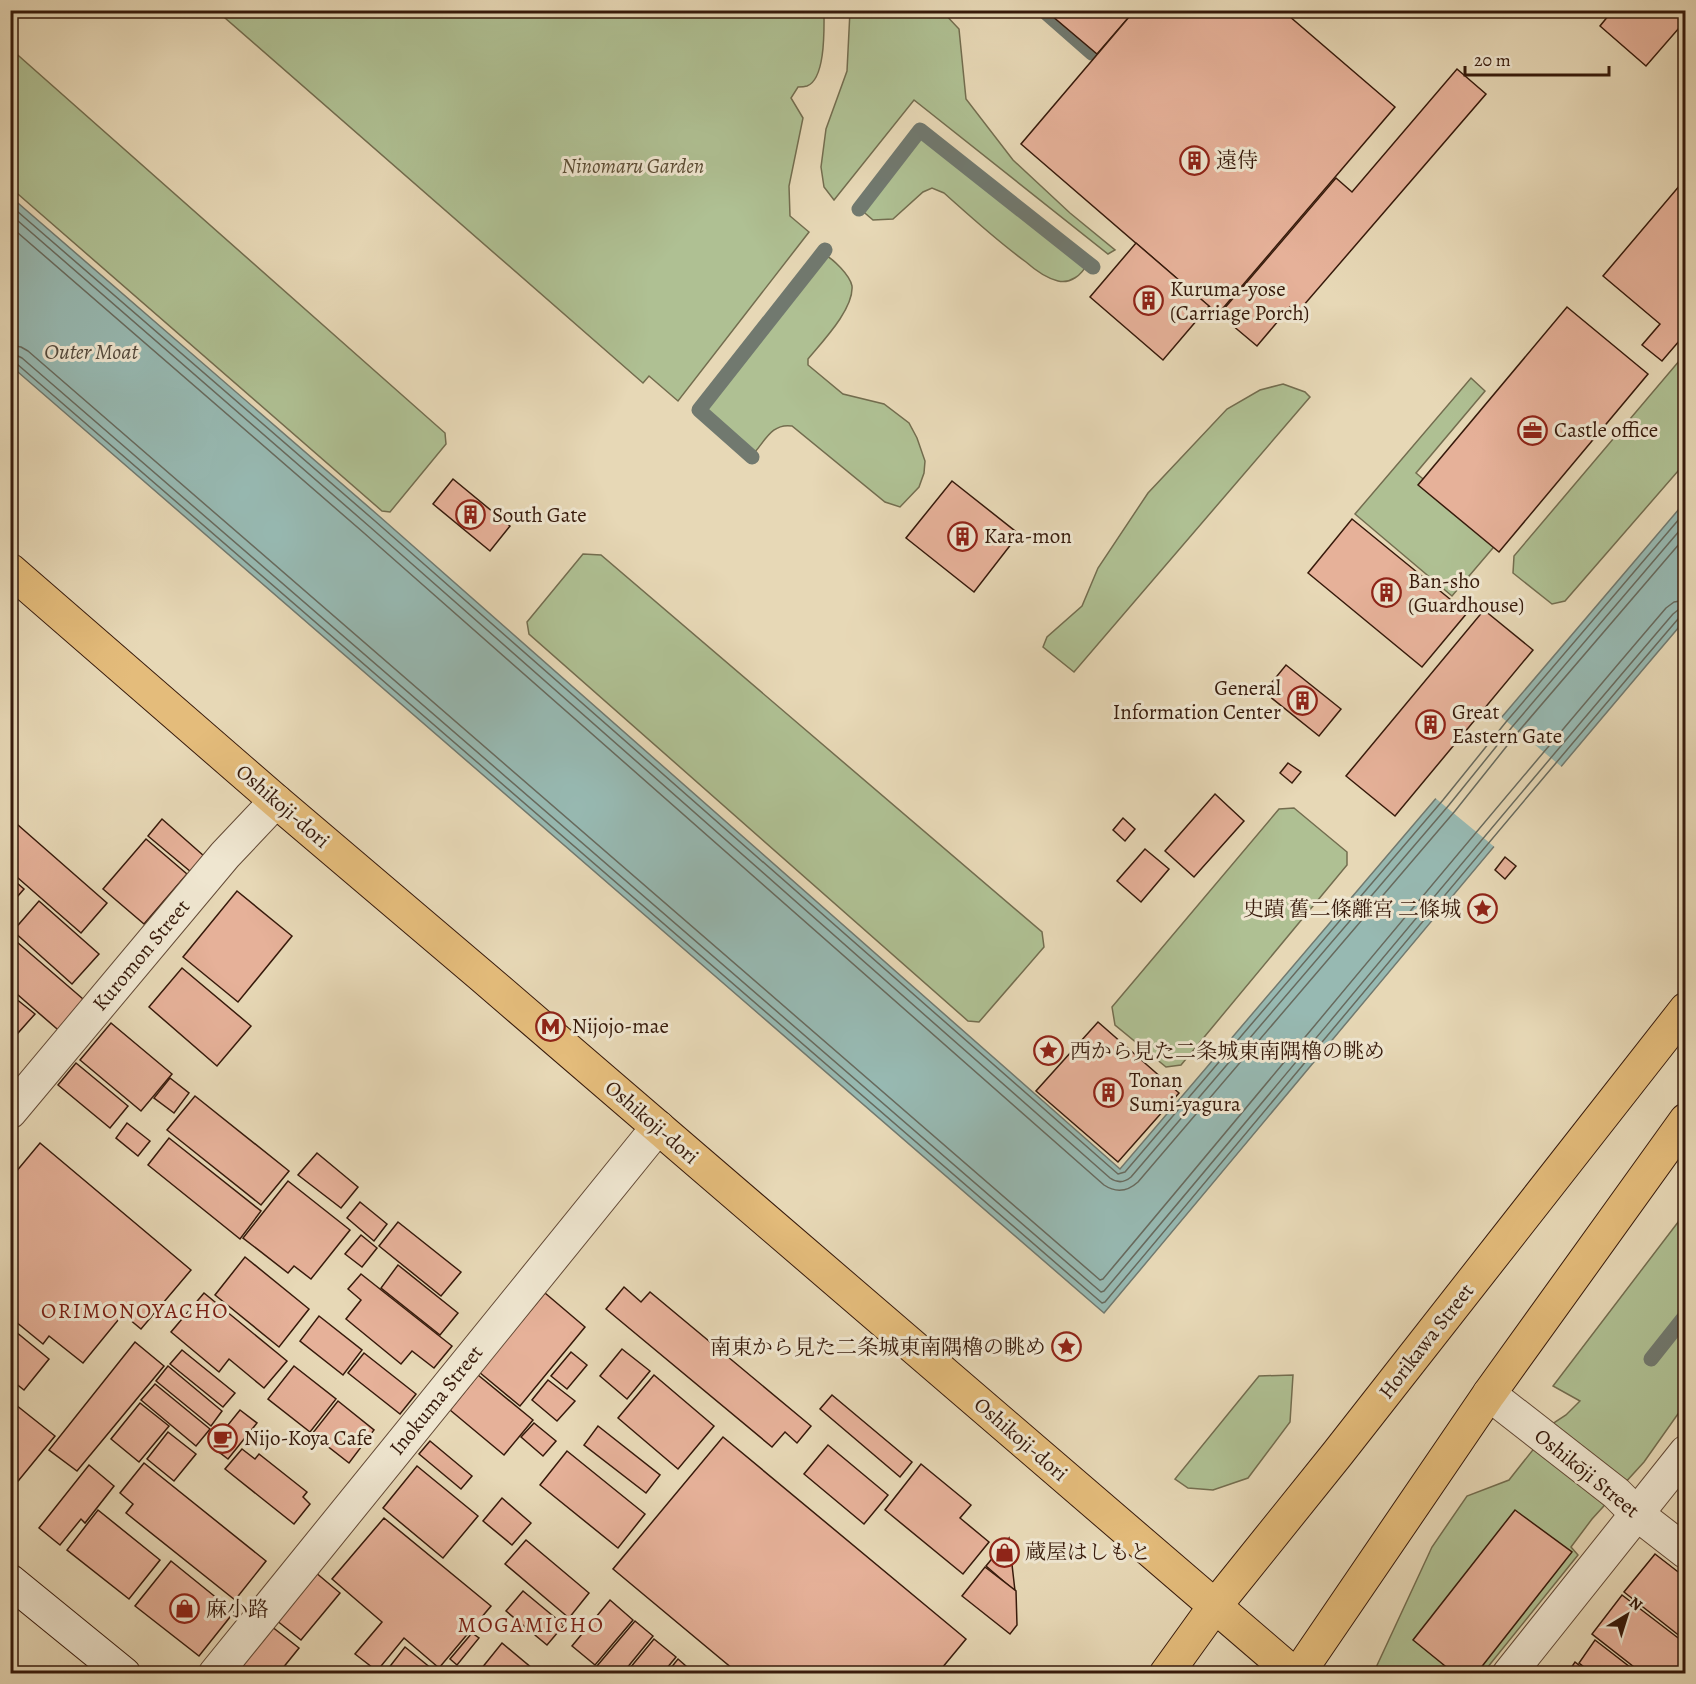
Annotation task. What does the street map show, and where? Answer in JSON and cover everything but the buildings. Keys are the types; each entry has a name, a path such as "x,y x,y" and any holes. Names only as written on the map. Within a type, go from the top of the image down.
{"main road":[{"name":"Oshikoji-dori","path":"10,570 276,801 1296,1674"},
{"name":"Horikawa Street","path":"1167,1674 1215,1606 1686,1009"},
{"path":"1296,1674 1489,1394 1686,1120"}],"street":[{"name":"Kuromon Street","path":"10,1112 225,855 276,801"},
{"name":"Inokuma Street","path":"215,1674 658,1127"},
{"name":"Oshikōji Street","path":"1489,1394 1686,1552"},
{"path":"1509,1674 1627,1503 1686,1452"},
{"path":"10,1581 124,1674"}],"green space":[{"name":"Ninomaru Garden","path":"217,11 824,11 823,52 818,74 807,86 798,87 791,98 803,118 789,186 790,216 809,232 678,401 649,376 643,383"},
{"path":"850,11 942,11 959,29 966,99 1013,160 1070,213 1115,250 1108,254 914,100 834,200 824,187 821,167 826,129 847,71"},
{"path":"11,49 445,433 446,444 390,512 382,511 11,188"},
{"path":"919,132 1087,264 1082,272 1075,278 1062,282 1045,276 984,229 944,193 932,188 923,192 893,219 873,220 859,208"},
{"path":"824,254 845,272 851,282 851,295 843,315 808,359 808,365 843,394 884,404 909,423 925,461 924,473 919,487 900,507 885,502 792,426 775,429 755,452 749,450 706,413 704,407"},
{"path":"1685,354 1685,463 1565,601 1552,604 1513,573 1514,556"},
{"path":"1471,378 1485,391 1416,473 1498,542 1452,596 1355,514"},
{"path":"1283,384 1305,392 1310,397 1074,672 1043,647 1047,637 1082,606 1098,568 1148,493 1227,409 1260,390"},
{"path":"583,554 601,555 1042,932 1044,947 979,1022 968,1021 529,634 527,622"},
{"path":"1294,808 1347,852 1347,865 1181,1065 1166,1067 1115,1025 1112,1007 1279,809"},
{"path":"1685,1213 1685,1404 1644,1462 1592,1519 1571,1547 1578,1555 1483,1673 1373,1674 1432,1547 1467,1496 1509,1480 1555,1422 1580,1401 1553,1386"},
{"path":"1293,1375 1290,1422 1248,1478 1213,1490 1188,1488 1175,1479 1259,1376"}],"water":[{"name":"Outer Moat","path":"11,197 379,516 1120,1169 1685,502 1685,620 1104,1313 11,366"}],"pier":[{"path":"1500,716 1563,768 1497,849 1434,797"}],"waterway":[{"path":"1043,10 1092,53"},
{"path":"859,209 920,130 1093,267"},
{"path":"752,457 699,410 825,250"},
{"path":"1651,1359 1686,1315"}],"place":[{"name":"遠侍","path":"1195,160"},
{"name":"Kuruma-yose (Carriage Porch)","path":"1149,301"},
{"name":"Castle office","path":"1533,430"},
{"name":"South Gate","path":"471,515"},
{"name":"Kara-mon","path":"963,536"},
{"name":"Ban-sho (Guardhouse)","path":"1387,593"},
{"name":"General Information Center","path":"1302,700"},
{"name":"Great Eastern Gate","path":"1431,724"},
{"name":"史蹟 舊二條離宮 二條城","path":"1482,909"},
{"name":"Nijojo-mae","path":"551,1026"},
{"name":"西から見た二条城東南隅櫓の眺め","path":"1049,1051"},
{"name":"Tonan Sumi-yagura","path":"1108,1092"},
{"name":"南東から見た二条城東南隅櫓の眺め","path":"1067,1347"},
{"name":"Nijo-Koya Cafe","path":"223,1438"},
{"name":"蔵屋はしもと","path":"1004,1552"},
{"name":"麻小路","path":"185,1609"}],"district":[{"name":"ORIMONOYACHO","path":"135,1311"},
{"name":"MOGAMICHO","path":"531,1625"}]}
